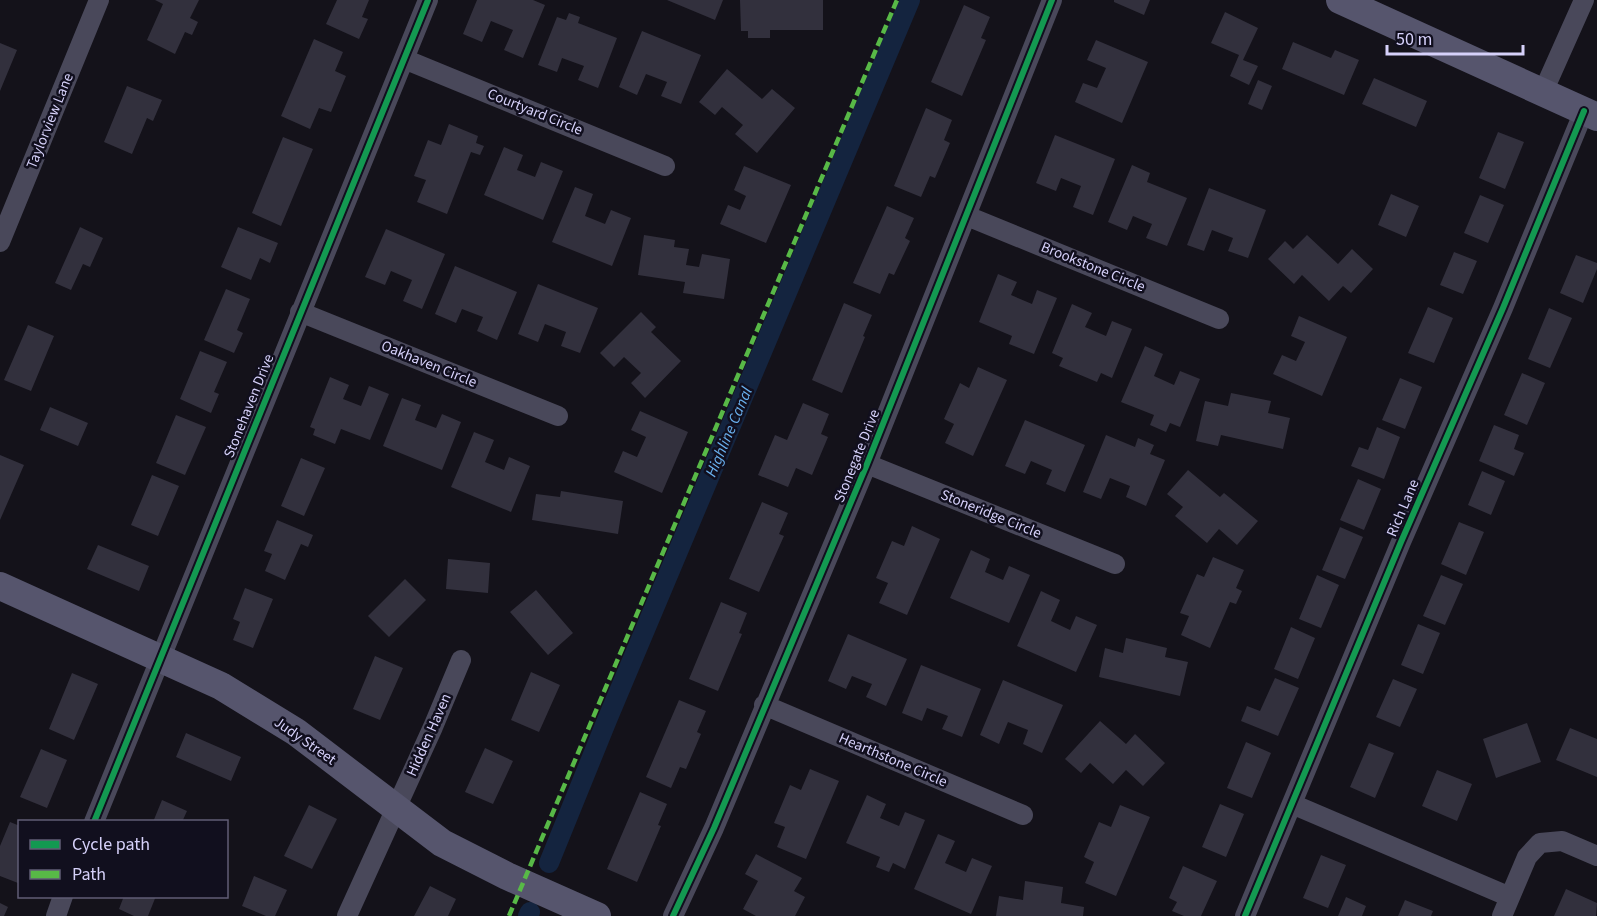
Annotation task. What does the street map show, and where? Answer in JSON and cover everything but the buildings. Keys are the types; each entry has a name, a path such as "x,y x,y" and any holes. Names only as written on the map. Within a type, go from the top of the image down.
{"street":[{"name":"Taylorview Lane","path":"0,242 99,0"},
{"name":"Stonehaven Drive","path":"95,820 428,0"},
{"name":"Stonegate Drive","path":"673,916 714,828 867,464 1052,0"},
{"path":"1340,0 1591,114"},
{"path":"1543,92 1584,0"},
{"name":"Courtyard Circle","path":"404,59 665,165"},
{"name":"Rich Lane","path":"1245,916 1591,114"},
{"name":"Brookstone Circle","path":"967,216 1219,319"},
{"name":"Oakhaven Circle","path":"300,312 558,416"},
{"name":"Stoneridge Circle","path":"867,464 1115,564"},
{"name":"Judy Street","path":"0,586 220,686 296,732 442,843 507,876 597,916"},
{"name":"Hidden Haven","path":"347,916 461,660"},
{"name":"Hearthstone Circle","path":"764,705 1023,814"},
{"path":"1292,804 1510,897"},
{"path":"1502,916 1527,856 1540,843 1562,841 1597,856"},
{"path":"56,916 63,898"}],"waterway":[{"name":"Highline Canal","path":"549,863 910,0"},
{"path":"528,916 530,912"}],"marked path":[{"path":"509,916 897,0"}],"cycle path":[{"path":"95,820 428,0"},
{"path":"673,916 714,828 867,464 1052,0"},
{"path":"1245,916 1401,542 1503,308 1584,111"}]}
